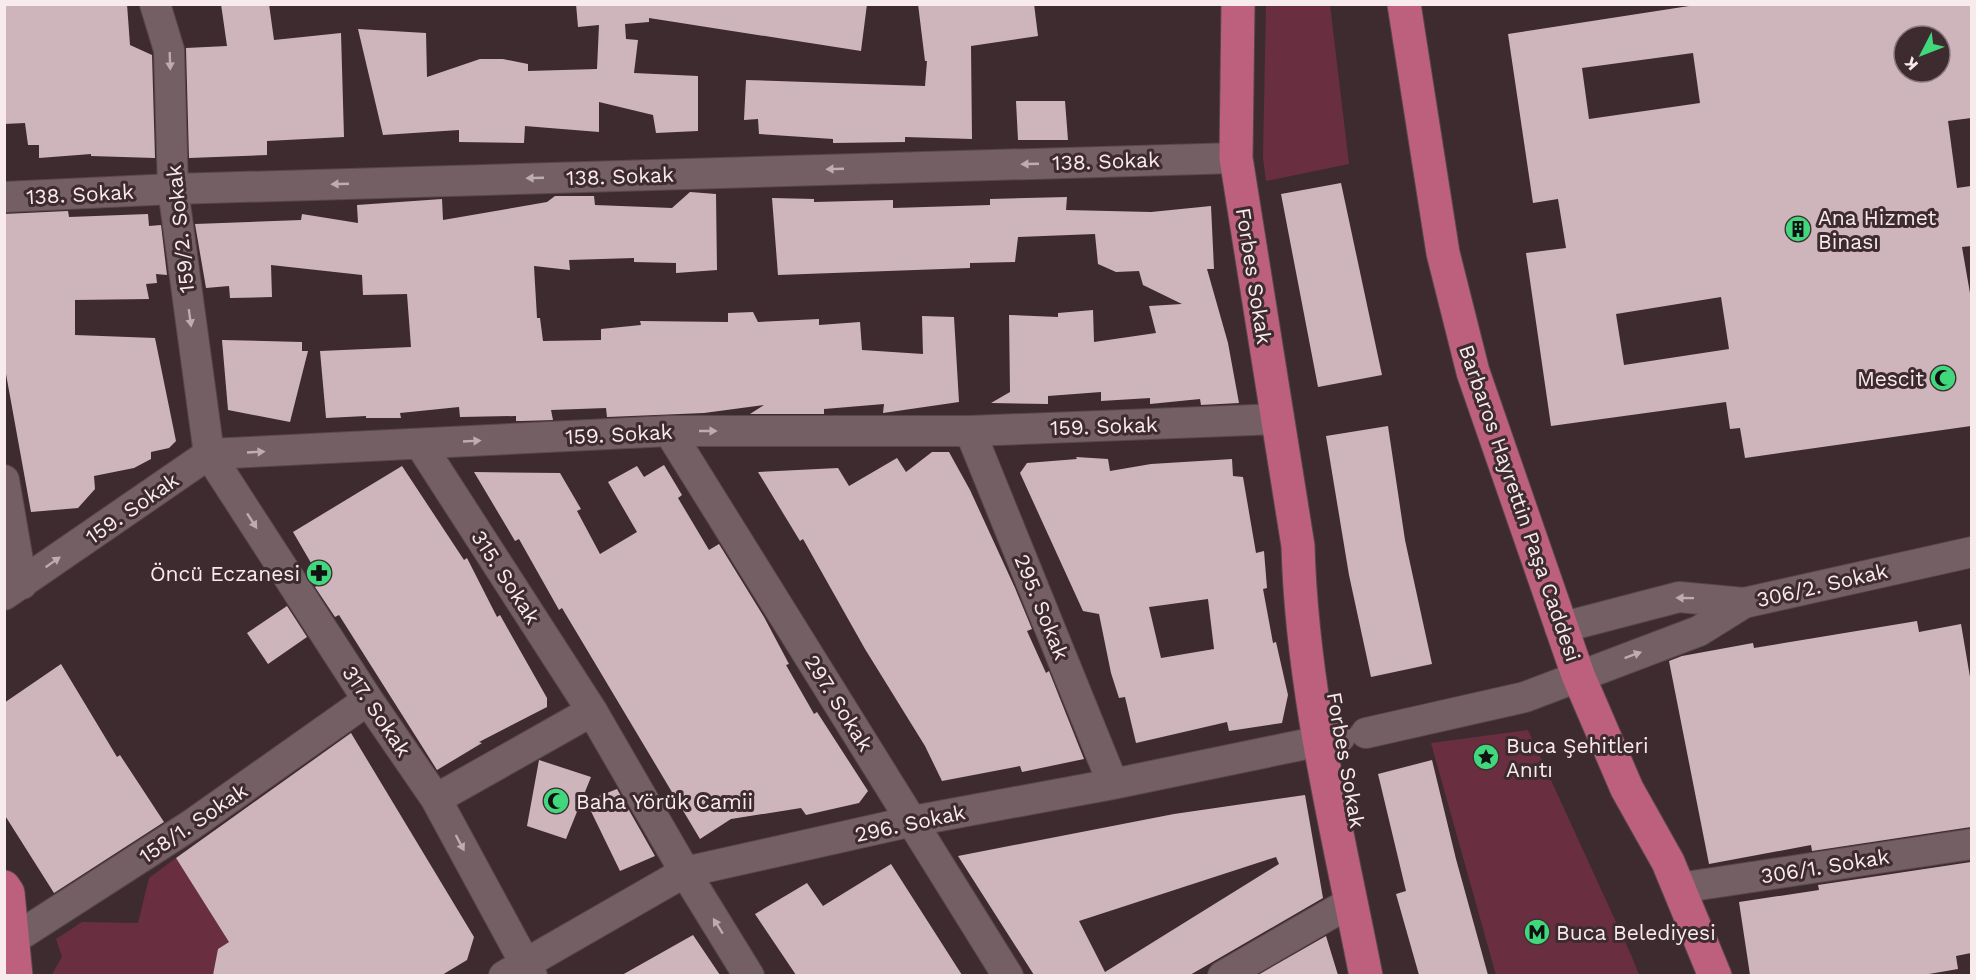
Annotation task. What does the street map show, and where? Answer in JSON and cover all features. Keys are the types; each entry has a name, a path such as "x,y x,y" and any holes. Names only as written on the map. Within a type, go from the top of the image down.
{"main road":[{"name":"Forbes Sokak","path":"1238,4 1236,158 1298,546 1300,610 1342,736 1387,975"},
{"name":"Barbaros Hayrettin Paşa Caddesi","path":"1404,4 1443,253 1473,372 1578,675 1627,789 1679,888 1715,975"},
{"name":"Forbes Sokak","path":"1342,736 1351,902 1366,975"},
{"path":"4,887 9,893 16,975"}],"street":[{"name":"159/2. Sokak","path":"155,4 169,50 173,189 209,454"},
{"name":"138. Sokak","path":"4,197 173,189 1236,158"},
{"name":"159. Sokak","path":"13,590 209,454 669,431 970,430 1277,419"},
{"name":"295. Sokak","path":"970,430 1113,784"},
{"name":"297. Sokak","path":"669,431 1008,975"},
{"name":"315. Sokak","path":"420,444 592,711 685,872 749,975"},
{"name":"317. Sokak","path":"209,454 368,700 436,799 520,971"},
{"path":"4,480 13,590"},
{"name":"306/2. Sokak","path":"1342,736 1525,696 1699,632 1744,603 1971,552"},
{"path":"1560,628 1679,597 1744,603"},
{"name":"158/1. Sokak","path":"14,939 191,825 368,700"},
{"path":"436,799 592,711"},
{"name":"296. Sokak","path":"520,971 685,872 913,821 1113,784 1342,736"},
{"name":"306/1. Sokak","path":"1679,888 1971,844"},
{"path":"1223,975 1351,902"}],"shaded area":[{"path":"1266,5 1330,5 1349,164 1266,181 1263,158"},
{"path":"1528,730 1639,975 1496,975 1431,743"},
{"path":"176,858 229,942 218,949 219,970 211,975 51,976 62,957 56,939 82,922 138,923 149,878"}],"building":[{"path":"4,4 127,4 130,45 152,55 155,158 91,156 91,154 39,158 39,145 28,145 25,123 4,124"},
{"path":"221,4 269,4 274,40 341,33 344,137 267,141 267,155 189,158 186,48 227,46"},
{"path":"576,4 867,4 861,51 649,18 649,22 625,24 626,39 638,40 634,73 698,76 698,131 656,133 653,115 599,102 599,132 525,126 524,143 459,142 459,130 383,135 358,29 426,33 427,77 480,59 503,59 528,64 528,71 597,69 599,25 578,27"},
{"path":"918,4 1034,4 1038,36 971,46 972,139 905,137 905,142 833,143 833,139 759,134 758,119 744,120 746,80 925,86 927,61 925,61"},
{"name":"Ana Hizmet Binası","path":"1702,4 1971,4 1971,118 1948,121 1957,188 1971,186 1971,246 1962,247 1971,299 1971,426 1745,458 1740,428 1730,429 1726,402 1551,426 1526,253 1566,248 1558,199 1533,203 1508,34","holes":["1693,53 1700,103 1589,119 1582,68","1721,297 1729,349 1624,365 1616,314"]},
{"path":"1016,101 1065,101 1068,140 1018,140"},
{"path":"1341,183 1382,375 1318,387 1281,194"},
{"path":"690,192 716,194 717,270 676,273 676,263 634,262 634,258 569,260 570,270 534,266 537,318 540,318 543,341 601,340 601,329 641,325 640,321 728,322 728,313 753,312 758,322 819,319 819,325 860,322 862,350 923,354 922,316 954,317 959,402 883,413 884,404 824,409 824,414 750,414 764,405 704,413 607,417 606,408 551,410 553,420 516,421 516,416 460,417 459,407 400,413 401,418 366,418 366,416 326,418 320,351 411,347 407,294 363,295 362,275 271,265 272,297 230,298 229,286 206,288 195,224 301,220 302,214 358,223 357,205 442,199 443,220 547,202 555,196 594,196 595,205 672,208"},
{"path":"1067,197 1066,210 1151,212 1211,206 1214,269 1207,269 1228,343 1239,403 1201,405 1200,399 1150,404 1150,398 1101,401 1101,392 1048,396 1048,404 991,403 1010,392 1009,315 1058,317 1058,313 1093,310 1094,342 1156,333 1149,306 1182,304 1143,285 1139,271 1116,272 1098,264 1095,234 1018,237 1015,262 970,263 970,268 778,275 772,198 814,199 814,202 893,200 893,208 990,205 990,199"},
{"path":"68,211 69,217 148,214 149,226 161,225 167,275 156,274 157,283 146,284 149,299 75,300 75,335 155,338 176,441 169,448 151,452 151,459 134,468 94,476 95,489 78,508 31,512 4,363 4,214"},
{"path":"222,340 302,342 302,351 308,351 290,422 228,410"},
{"path":"1388,426 1405,540 1432,664 1371,677 1349,575 1326,436"},
{"path":"932,452 949,452 970,490 1015,588 1032,629 1027,631 1046,673 1049,671 1084,759 1022,772 1020,766 942,781 925,746 865,649 803,539 800,541 758,472 838,468 849,486 897,458 906,472"},
{"path":"1076,457 1108,459 1110,471 1151,464 1232,459 1233,476 1243,477 1256,553 1264,551 1267,588 1263,589 1273,643 1276,642 1288,695 1282,723 1229,731 1227,722 1136,743 1125,697 1119,698 1111,673 1099,614 1083,611 1020,473 1027,463 1077,459","holes":["1208,599 1214,649 1161,658 1149,607"]},
{"path":"664,465 682,495 678,498 709,550 719,544 764,617 789,664 786,665 814,714 817,712 868,791 859,803 806,815 801,808 731,819 700,839 562,608 559,610 519,539 515,541 474,472 560,473 581,509 577,511 600,554 637,532 608,482 637,466 644,477"},
{"path":"402,466 464,560 467,558 497,617 500,615 547,698 547,707 479,742 482,743 437,770 339,615 335,617 315,587 318,585 310,571 314,568 293,532"},
{"path":"287,606 307,637 268,664 247,633"},
{"path":"1917,621 1919,632 1961,624 1971,683 1971,827 1812,851 1811,845 1709,864 1669,661 1682,656 1753,643 1754,648"},
{"path":"61,664 117,757 120,755 164,822 54,893 4,814 4,703"},
{"path":"351,733 474,937 467,960 442,975 213,975 218,949 229,942 176,858"},
{"name":"Baha Yörük Camii","path":"539,760 591,777 566,839 527,826"},
{"path":"1432,760 1488,975 1419,975 1396,894 1406,891 1378,774"},
{"path":"617,789 655,856 620,871 586,801"},
{"path":"1305,795 1323,898 1190,975 1034,975 958,856 1174,814","holes":["1276,857 1279,864 1105,972 1079,921"]},
{"path":"1971,862 1971,953 1956,956 1958,969 1923,975 1750,975 1739,902 1819,890 1818,885"},
{"path":"891,864 962,975 796,975 755,914 807,883 823,906"},
{"path":"693,935 720,975 622,975"},
{"path":"1326,936 1338,975 1258,975"}],"place":[{"name":"Ana Hizmet Binası","path":"1798,229"},
{"name":"Mescit","path":"1943,378"},
{"name":"Öncü Eczanesi","path":"319,573"},
{"name":"Buca Şehitleri Anıtı","path":"1486,757"},
{"name":"Baha Yörük Camii","path":"556,801"},
{"name":"Buca Belediyesi","path":"1537,932"}]}
